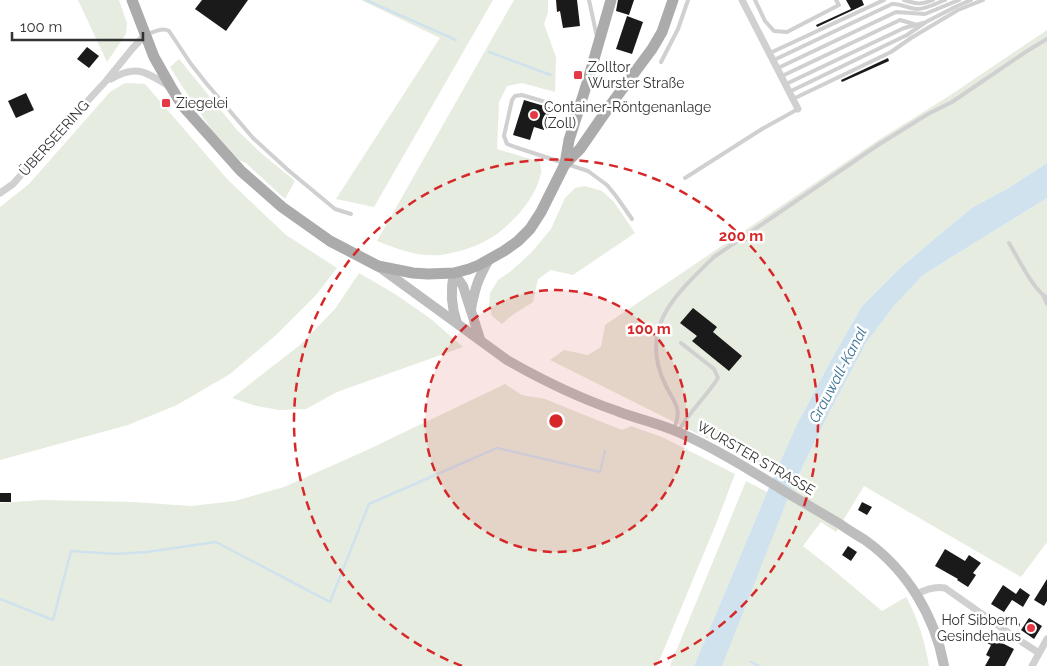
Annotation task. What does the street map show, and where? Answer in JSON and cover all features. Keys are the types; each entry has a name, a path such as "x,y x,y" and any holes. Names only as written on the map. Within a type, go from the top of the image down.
{"main road":[{"name":"WURSTER STRASSE","path":"132,0 154,57 182,105 241,171 282,207 330,241 378,266 507,360 548,383 617,412 676,431 713,449 865,540 885,556 917,594 928,614 944,666"},
{"path":"565,164 569,140 599,44 610,0"},
{"path":"565,164 580,149 652,50 662,32 673,0"},
{"name":"WURSTER STRASSE","path":"378,266 413,274 442,274 469,269 488,261 511,246 530,229 541,212 565,164"},
{"path":"471,310 477,282 488,261"},
{"path":"454,273 463,286 480,339"},
{"path":"454,273 451,298 457,323"}],"street":[{"path":"742,0 798,109"},
{"name":"ÜBERSEERING","path":"0,193 13,184 145,35"},
{"name":"ÜBERSEERING","path":"106,81 122,72 133,70 142,71 171,88"},
{"path":"917,594 935,587 948,590 1039,653"},
{"path":"1032,666 1047,639"}],"lane":[{"path":"589,0 599,44"},
{"path":"661,62 678,29 688,0"},
{"path":"755,0 765,21 774,31 787,32 839,5 836,0"},
{"path":"772,56 884,0"},
{"path":"904,0 915,4 933,0"},
{"path":"772,56 892,4 916,9 945,0"},
{"path":"778,68 896,12 925,14 958,0"},
{"path":"789,92 907,35 926,22 971,0"},
{"path":"793,99 891,52 958,10 983,0"},
{"path":"782,76 900,20 914,24"},
{"path":"786,84 914,24 926,22"},
{"path":"145,35 166,29 169,31 191,64 253,138 288,170 335,208 351,214"},
{"path":"676,431 679,411 660,372 656,354 656,339 661,321 668,307 697,274 714,257 878,145 928,114 952,102 1047,39"},
{"path":"579,111 522,95 515,96 512,100 504,136 507,144 588,171 607,185 632,219"},
{"path":"685,178 762,128 798,109"},
{"path":"1009,243 1031,280 1045,296 1047,304"},
{"path":"676,431 718,378 714,369 681,343"}],"shaded area":[{"path":"78,0 119,0 127,23 126,34 107,62"},
{"path":"361,0 493,0 374,207 336,199 440,38"},
{"path":"514,0 548,0 548,12 544,24 556,57 555,92 522,83 507,86 499,102 497,149 540,162 541,172 529,200 516,217 494,236 482,243 454,253 423,255 377,241"},
{"path":"1047,30 1047,163 1005,190 973,207 898,270 862,306 796,426 775,474 550,360 564,350 588,355 601,347 605,325 880,139 949,96"},
{"path":"179,59 237,130 295,181 285,199 246,163 239,160 211,129 170,67"},
{"path":"125,83 145,84 228,180 286,235 337,268 316,295 276,335 230,374 177,405 128,425 0,460 0,207 29,184 110,92"},
{"path":"585,186 602,191 614,202 635,233 573,275 551,270 538,279 533,302 502,324 492,316 489,305 490,293 498,280 531,253 551,229 565,198 575,188"},
{"path":"1047,198 1047,542 1021,577 864,486 836,532 821,522 803,546 882,611 906,597 920,630 929,666 720,666 786,503 828,415 866,343 894,306 923,275"},
{"path":"359,273 395,294 431,319 463,347 337,392 306,409 280,410 256,406 232,398 300,345 335,309"},
{"path":"505,384 522,395 545,399 622,430 631,426 662,437 735,474 657,666 0,666 0,503 43,500 133,502 191,506 235,501 284,487 365,451"},
{"path":"746,481 767,492 694,666 670,666"}],"water":[{"name":"Grauwall-Kanal","path":"1047,163 1047,198 923,275 894,306 866,343 828,415 786,503 722,666 694,666 796,426 862,306 898,270 973,207 1005,190"}],"building":[{"path":"202,0 248,0 226,31 195,9"},
{"path":"556,0 577,0 580,26 563,28 560,11 557,12"},
{"path":"618,0 634,0 629,15 616,11"},
{"path":"846,0 862,0 864,5 817,27 816,25 851,9"},
{"path":"627,16 643,22 632,54 616,49"},
{"path":"87,47 99,56 89,68 77,59"},
{"path":"888,58 889,61 842,82 841,80"},
{"path":"26,93 34,110 16,118 8,101"},
{"name":"Container-Röntgenanlage (Zoll)","path":"524,100 551,108 544,130 534,127 530,140 513,135"},
{"path":"693,308 717,327 713,332 742,356 729,371 692,341 697,336 680,323"},
{"path":"0,493 11,493 11,502 0,502"},
{"path":"862,502 872,507 867,515 858,510"},
{"path":"848,546 857,552 851,561 842,555"},
{"path":"945,549 965,561 969,555 981,563 973,573 976,575 968,587 935,566"},
{"path":"1047,579 1047,601 1044,606 1034,600"},
{"path":"1003,585 1016,594 1020,588 1030,595 1023,607 1012,600 1004,612 991,604"},
{"name":"Hof Sibbern, Gesindehaus","path":"1029,618 1042,626 1034,639 1021,630"},
{"path":"986,633 995,636 993,640 1014,649 1005,666 985,666 990,657 986,655 991,645 983,641"}],"waterway":[{"path":"366,0 456,40"},
{"path":"489,52 551,75"},
{"path":"0,599 53,620 71,551 116,554 147,552 216,542 330,602 369,504 497,448 600,472 605,451"},
{"path":"751,662 759,666"}],"place":[{"name":"Zolltor Wurster Straße","path":"578,75"},
{"name":"Ziegelei","path":"166,103"},
{"name":"Container-Röntgenanlage (Zoll)","path":"534,115"},
{"name":"Hof Sibbern, Gesindehaus","path":"1031,628"}]}
